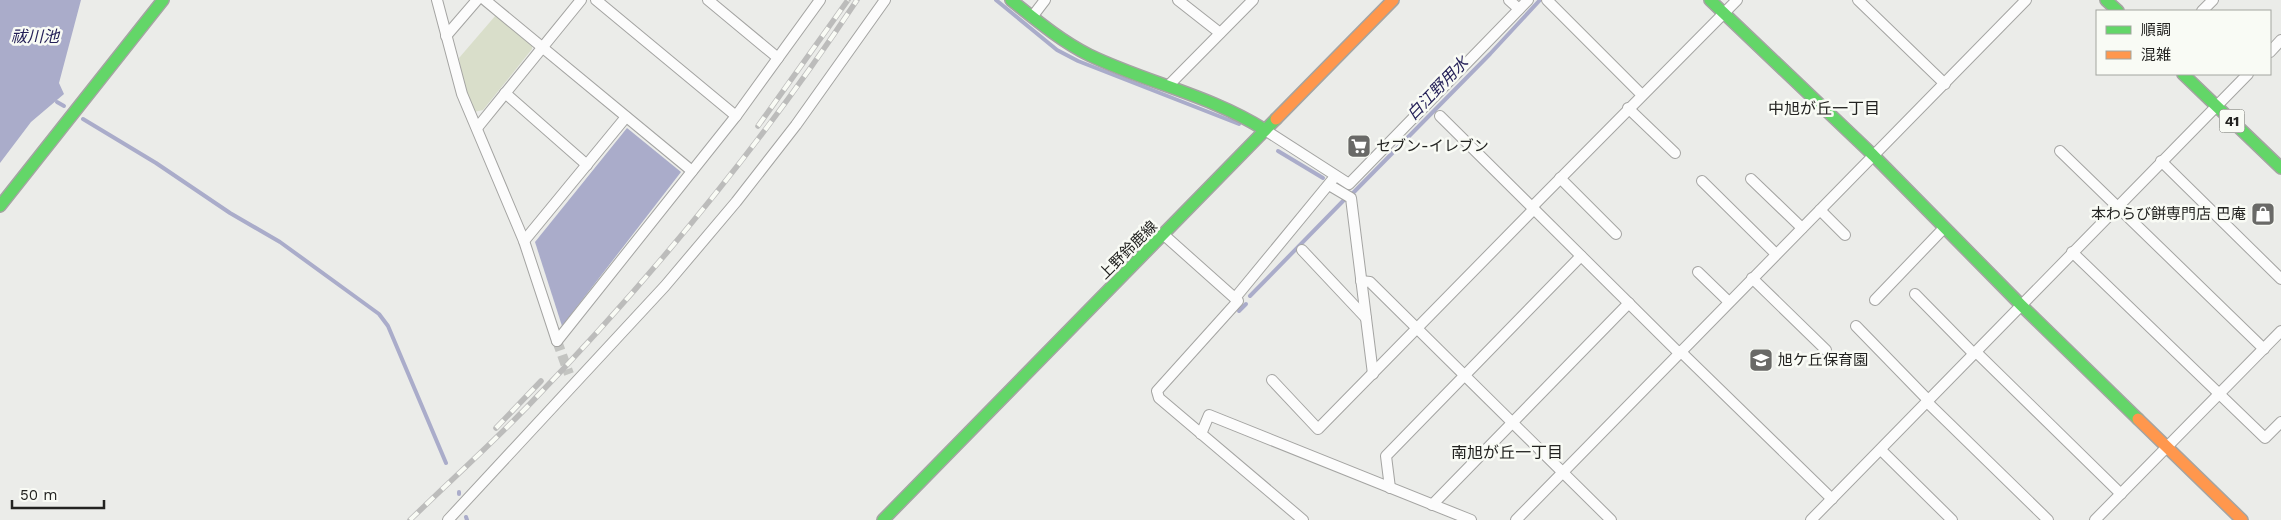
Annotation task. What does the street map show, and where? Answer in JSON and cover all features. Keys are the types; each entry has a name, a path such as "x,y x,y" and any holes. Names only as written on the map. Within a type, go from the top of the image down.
{"street":[{"path":"0,206 162,0"},
{"path":"437,0 462,94 524,241 557,341 736,116 820,0"},
{"path":"446,36 477,0"},
{"path":"485,0 692,171"},
{"path":"477,128 580,0"},
{"path":"596,0 736,116"},
{"path":"708,0 778,58"},
{"path":"448,520 665,286 730,209 796,125 885,0"},
{"path":"1011,0 1062,40 1090,55 1219,104 1250,120 1349,184 1528,0"},
{"path":"1032,17 1045,0"},
{"path":"1178,0 1220,34"},
{"path":"1169,86 1253,0"},
{"name":"上野鈴鹿線","path":"883,520 1393,0"},
{"path":"1509,0 1519,10"},
{"path":"1547,0 1642,95"},
{"path":"1710,0 1872,156 2021,305 2242,520"},
{"path":"1272,380 1318,429 1628,108 1737,0"},
{"path":"1858,0 1945,84"},
{"path":"1516,520 2026,0"},
{"path":"2203,10 2213,0"},
{"path":"2271,51 2281,40"},
{"name":"41","path":"2184,75 2281,168"},
{"path":"1812,520 2247,75"},
{"path":"505,93 588,165"},
{"path":"1628,108 1675,153"},
{"path":"1440,116 1629,303 1832,499"},
{"path":"524,241 626,117"},
{"path":"2060,151 2264,349"},
{"path":"2161,161 2281,279"},
{"path":"1235,298 1336,176"},
{"path":"1560,178 1616,234"},
{"path":"1751,179 1802,228"},
{"path":"1702,181 1776,254"},
{"path":"1329,184 1351,198 1373,374"},
{"path":"1820,210 1845,235"},
{"path":"1875,300 1944,228"},
{"path":"1164,235 1238,301 1157,391 1159,398 1303,520"},
{"path":"1302,250 1366,318"},
{"path":"2072,252 2265,438 2281,422"},
{"path":"1390,488 1386,456 1581,256"},
{"path":"1698,272 1728,302"},
{"path":"1752,278 1826,350"},
{"path":"1361,281 1370,282 1611,520"},
{"path":"1915,294 2121,494"},
{"path":"1432,505 1629,303"},
{"path":"1856,326 1927,401 2048,520"},
{"path":"2095,520 2281,332"},
{"path":"1201,434 1209,415 1471,520"},
{"path":"1881,450 1952,520"}],"green space":[{"path":"496,15 532,44 532,49 483,110 474,112 464,89 459,58"}],"water":[{"name":"祓川池","path":"0,0 81,0 59,83 64,94 31,122 0,163"},
{"path":"627,128 681,172 562,326 535,242"}],"waterway":[{"path":"996,0 1057,50 1078,61 1239,124"},
{"name":"白江野用水","path":"1352,194 1490,54 1540,0"},
{"path":"57,102 64,106"},
{"path":"83,119 156,163 230,213 280,242 379,314 388,326 446,463"},
{"path":"1278,151 1323,178"},
{"name":"白江野用水","path":"1250,296 1344,200"},
{"name":"白江野用水","path":"1239,311 1246,304"}],"tunnel":[{"path":"557,341 569,374"}],"railway":[{"path":"758,126 848,0"},
{"path":"410,520 527,407 572,360 659,262 742,160 782,107 857,0"},
{"path":"496,428 541,381"}],"traffic: fast":[{"path":"0,206 163,0"},
{"path":"1011,0 1059,37 1089,55 1133,74 1222,107 1265,130"},
{"path":"1710,0 1873,155 2021,305 2138,419"},
{"path":"2106,0 2117,10"},
{"path":"2184,75 2281,168"},
{"path":"883,520 1276,119"}],"traffic: slow":[{"path":"1276,119 1393,0"},
{"path":"2138,419 2242,520"}],"place":[{"name":"セブン-イレブン","path":"1359,146"},
{"name":"本わらび餅専門店 巴庵","path":"2263,214"},
{"name":"旭ケ丘保育園","path":"1761,360"}],"district":[{"name":"中旭が丘一丁目","path":"1824,108"},
{"name":"南旭が丘一丁目","path":"1507,452"}]}
